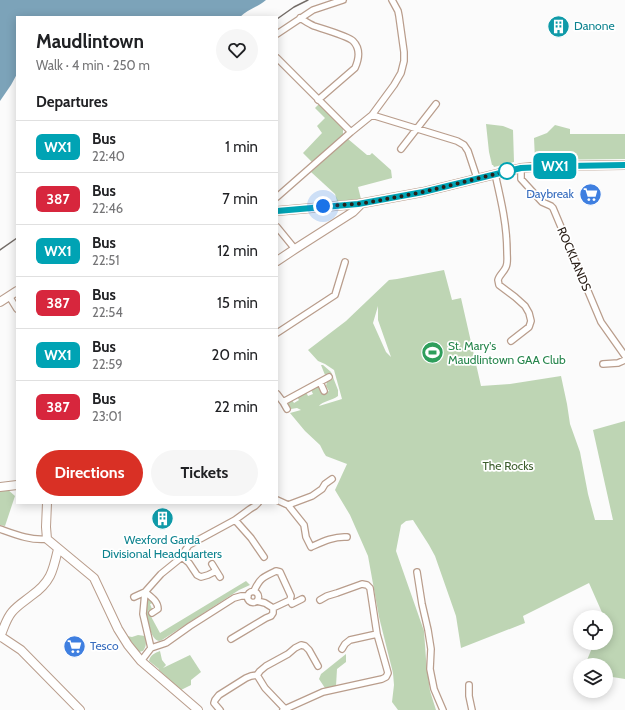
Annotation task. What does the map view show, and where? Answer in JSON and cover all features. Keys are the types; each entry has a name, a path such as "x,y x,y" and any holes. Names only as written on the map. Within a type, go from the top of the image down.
{"main road":[{"path":"278,211 361,204 423,192 521,168 625,165"},
{"path":"278,260 353,212 361,204"},
{"path":"340,220 342,212 341,205"},
{"path":"0,302 16,292"},
{"path":"0,487 16,485"},
{"path":"47,504 47,539 94,578 118,629 128,645 141,661 198,710"},
{"path":"53,571 58,549"},
{"path":"68,557 60,558 40,589 24,600 13,612 0,636 21,650 80,710"}],"street":[{"path":"278,33 313,10 343,0"},
{"path":"278,196 372,115 401,73 404,61 404,52 398,11 392,0"},
{"path":"300,18 312,25 352,41 359,54 355,68 318,100"},
{"path":"278,59 351,132"},
{"path":"401,149 436,104"},
{"path":"372,115 457,141 464,145 468,151 477,178"},
{"name":"ROCKLANDS","path":"521,168 521,179 542,202 554,208 600,322 625,356"},
{"path":"495,174 506,225 507,245 506,268 499,276 498,280 500,285 525,306 531,321 529,327 511,341"},
{"path":"278,228 295,248"},
{"path":"278,332 335,295 345,262"},
{"path":"9,296 16,307"},
{"path":"603,364 618,363 625,360"},
{"path":"283,402 329,378"},
{"path":"320,382 324,390"},
{"path":"278,395 287,409"},
{"path":"288,505 312,496 332,479"},
{"path":"278,500 288,505 304,525 306,537 311,547 328,540 342,536 346,537"},
{"path":"134,597 145,592 161,574 182,557 189,545 235,520 257,504"},
{"path":"235,520 251,538 264,558"},
{"path":"0,529 26,537 41,540 47,539"},
{"path":"182,557 189,562 197,575 201,578 216,571"},
{"path":"212,564 220,577"},
{"path":"141,661 151,648 166,643 234,598 248,596 249,593 254,591 262,578 276,571 280,572 291,596 290,600 292,604 302,599"},
{"path":"417,572 431,649 430,669 434,689 443,710"},
{"path":"258,675 265,688 284,710 323,692 386,677 388,674 377,634 370,588 367,585 362,584 327,596 320,600"},
{"path":"254,591 258,596 257,601"},
{"path":"145,592 155,600 158,605 158,609 152,613"},
{"path":"145,592 143,614 151,648"},
{"path":"248,596 248,600 251,602 257,601 265,603 273,608"},
{"path":"273,608 290,600"},
{"path":"231,639 271,616 273,613 273,608"},
{"path":"342,649 350,640 377,634"},
{"path":"220,710 214,703 219,695 246,678 258,675 266,666 288,654 295,648 306,646 318,666"},
{"path":"469,686 469,696 472,710"}],"green space":[{"path":"319,104 343,128 343,136 312,162 303,153 322,133 317,126 325,118 315,108"},
{"path":"486,124 503,126 513,130 514,162 494,167 492,165"},
{"path":"555,125 570,129 570,134 625,134 625,159 535,160 534,138 547,133"},
{"path":"348,139 367,155 372,153 391,170 392,178 358,187 361,199 337,201 335,194 311,172"},
{"name":"The Rocks","path":"444,270 452,300 461,298 481,386 510,384 561,376 570,424 580,452 588,494 595,520 613,520 593,430 625,421 625,679 613,677 613,658 588,658 591,650 613,650 613,610 601,610 589,583 523,616 525,623 461,648 456,616 435,556 413,520 406,521 401,525 396,551 424,631 430,691 436,710 398,710 392,702 394,685 393,673 379,617 368,556 350,515 335,490 347,464 326,456 320,445 305,431 290,413 301,410 297,408 291,409 288,404 288,402 292,400 294,403 299,400 297,397 306,392 308,396 313,394 311,390 316,388 319,388 323,394 329,391 326,386 327,382 333,379 330,373 325,375 321,365 331,372 338,390 338,396 319,406 342,399 334,370 318,361 308,350 346,321 389,280","holes":["378,306 378,320 391,357 386,352 373,323"]},
{"path":"6,488 15,496 5,526 0,525 0,489"},
{"path":"246,581 250,585 239,590 162,640 156,640 151,633 146,614 148,598 150,598 153,603 150,604 152,609 148,611 160,633"},
{"path":"138,635 145,636 146,642 146,646 143,651 139,652 127,636 132,637"},
{"path":"160,651 162,660 166,665 163,668 190,655 201,672 191,680 191,685 181,690 149,661 155,653"},
{"path":"346,654 346,662 337,669 336,686 325,688 319,679 321,674"}],"water":[{"path":"0,0 266,0 241,16 16,16 16,76 0,101"}],"railway":[{"path":"278,18 294,7 308,0"},
{"path":"0,250 16,239"}],"bus line":[{"name":"WX1","path":"278,211 371,202 423,192 521,168 544,166 625,165"}],"place":[{"name":"Danone","path":"559,26"},
{"name":"Daybreak","path":"590,194"},
{"name":"St. Mary's Maudlintown GAA Club","path":"432,353"},
{"name":"Wexford Garda Divisional Headquarters","path":"162,519"},
{"name":"Tesco","path":"75,646"}],"route":[{"path":"323,206 371,202 423,192 507,171"}]}
